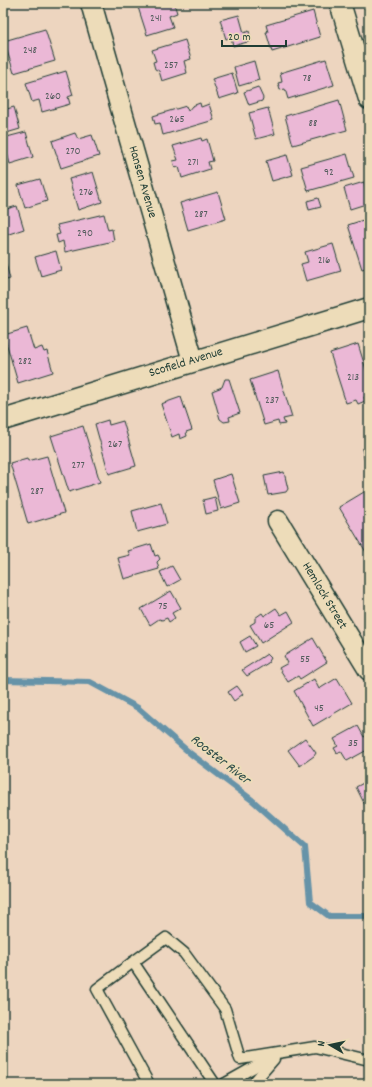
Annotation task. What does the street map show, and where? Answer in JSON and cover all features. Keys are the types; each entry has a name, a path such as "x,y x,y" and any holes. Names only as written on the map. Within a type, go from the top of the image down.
{"street":[{"name":"Hansen Avenue","path":"91,3 193,361"},
{"path":"340,3 369,99"},
{"name":"Scofield Avenue","path":"3,420 369,308"},
{"name":"Hemlock Street","path":"278,521 369,670"}],"lane":[{"path":"149,1084 97,989 166,938 184,953 225,1009 240,1059 315,1047 369,1060"},
{"path":"133,962 215,1084"},
{"path":"224,1084 279,1053"},
{"path":"253,1084 279,1053"}],"building":[{"path":"174,3 177,13 169,16 173,27 147,35 137,4"},
{"path":"313,11 320,37 272,52 266,32 268,32 266,25"},
{"path":"239,15 244,33 249,31 251,41 233,46 231,37 226,39 220,20"},
{"path":"45,29 55,61 14,73 4,41"},
{"path":"185,40 191,59 184,61 187,73 162,81 159,71 155,69 153,62 156,61 152,50"},
{"path":"326,59 334,85 288,99 285,89 280,90 278,83 282,82 280,73"},
{"path":"254,61 259,80 239,86 234,67"},
{"path":"66,71 73,95 68,97 70,104 42,112 39,100 32,102 26,83"},
{"path":"232,73 238,93 219,99 212,79"},
{"path":"258,87 263,98 262,101 249,105 244,92"},
{"path":"339,100 347,130 293,145 285,116"},
{"path":"200,103 201,107 209,104 214,120 163,135 160,123 155,124 153,116 186,106 188,111 192,106"},
{"path":"14,107 20,129 3,134 3,110"},
{"path":"268,108 275,134 256,139 249,113"},
{"path":"26,132 33,157 10,164 3,138"},
{"path":"75,133 78,139 92,135 99,156 61,168 52,141"},
{"path":"201,138 202,141 207,139 213,161 208,162 210,169 182,178 179,167 175,168 173,161 178,160 173,146"},
{"path":"347,154 354,178 308,191 301,167"},
{"path":"287,155 293,175 272,181 266,161"},
{"path":"93,172 102,202 78,210 69,179"},
{"path":"40,179 47,201 25,208 18,185"},
{"path":"364,182 369,203 350,209 344,188"},
{"path":"218,192 226,219 188,230 180,203"},
{"path":"318,198 321,207 309,210 307,201"},
{"path":"17,206 24,229 3,236 3,210"},
{"path":"104,214 108,230 112,229 114,241 65,252 63,241 58,243 56,235 60,234 57,225"},
{"path":"369,218 369,267 362,269 348,225"},
{"path":"333,244 341,271 306,281 301,264 308,262 305,252"},
{"path":"56,251 61,270 41,276 35,257"},
{"path":"6,264 10,279 3,281 3,265"},
{"path":"27,328 34,350 42,347 44,352 47,351 53,372 18,383 4,335"},
{"path":"358,344 369,379 369,396 364,397 365,401 358,404 356,400 346,403 330,353"},
{"path":"278,371 292,417 283,419 285,424 279,425 278,421 264,425 250,380"},
{"path":"225,379 229,379 240,413 229,417 230,421 224,422 220,419 212,391 222,387"},
{"path":"181,397 192,430 186,432 187,436 180,439 179,434 172,437 161,404"},
{"path":"108,420 109,425 123,421 136,466 109,474 95,424"},
{"path":"83,426 100,482 69,492 51,436"},
{"path":"369,447 369,470 367,471 362,449"},
{"path":"47,456 64,513 28,524 10,463 27,458 28,461"},
{"path":"284,472 288,489 286,492 268,495 264,476"},
{"path":"231,474 240,503 221,509 213,480"},
{"path":"369,489 369,557 339,507"},
{"path":"215,497 218,511 206,514 203,500"},
{"path":"161,503 167,524 137,532 132,511"},
{"path":"151,544 155,556 158,555 160,559 157,562 159,569 124,579 118,558 130,555 128,551"},
{"path":"172,566 180,580 167,587 160,572"},
{"path":"171,591 181,608 172,613 175,618 169,622 167,618 162,620 159,619 150,625 141,609"},
{"path":"276,608 281,615 288,611 294,622 261,643 250,625 255,622 255,618 262,613 264,616"},
{"path":"250,636 256,646 245,652 240,642"},
{"path":"313,638 327,662 300,679 298,676 288,682 279,668 288,663 284,656"},
{"path":"267,654 271,658 268,663 247,676 242,670"},
{"path":"337,678 352,703 313,726 294,691 314,679 319,689"},
{"path":"237,686 243,694 234,701 228,692"},
{"path":"358,726 364,737 369,734 369,749 347,761 341,751 337,753 334,748 338,746 334,739"},
{"path":"305,738 316,753 300,766 288,750"},
{"path":"369,780 369,806 366,807 356,787"}],"waterway":[{"name":"Rooster River","path":"3,680 90,682 138,708 191,754 252,800 305,847 310,902 329,916 369,916"}]}
